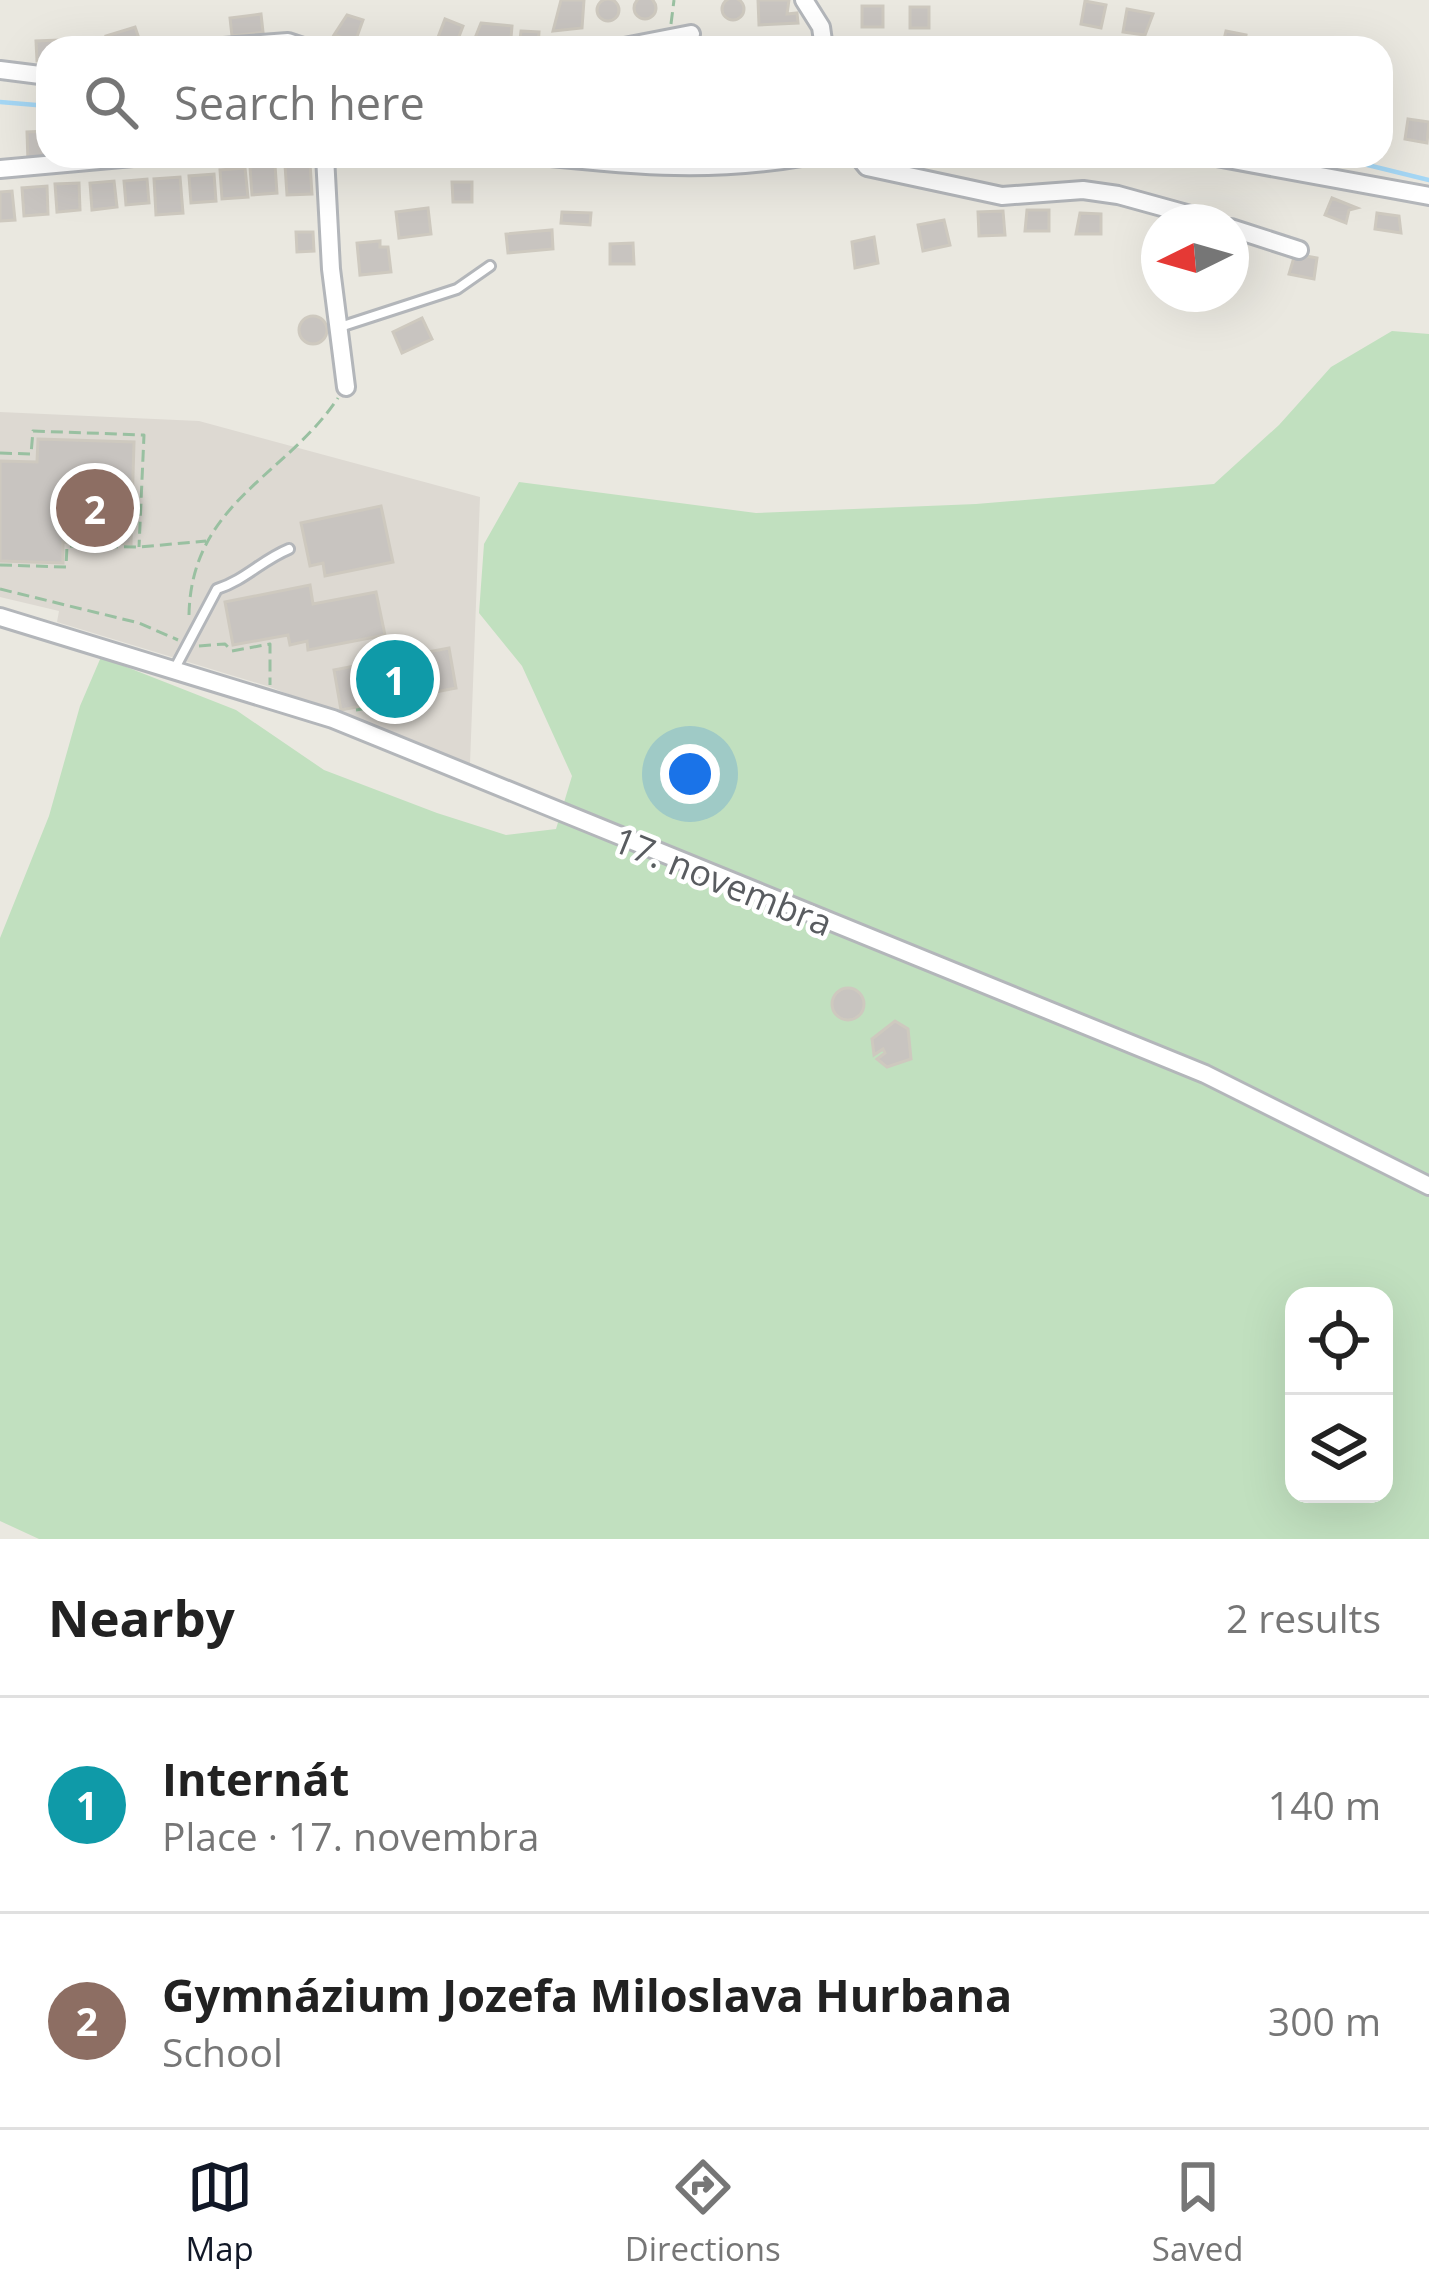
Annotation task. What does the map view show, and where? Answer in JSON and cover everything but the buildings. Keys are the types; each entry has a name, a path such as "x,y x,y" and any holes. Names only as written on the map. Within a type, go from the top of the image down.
{"street":[{"path":"805,0 822,36"},
{"path":"680,36 691,34"},
{"path":"0,70 36,74"},
{"path":"0,169 36,166"},
{"path":"326,168 346,387"},
{"path":"690,168 739,168"},
{"path":"875,168 1002,196 1083,190 1158,204"},
{"path":"1276,168 1429,196"},
{"path":"1249,234 1299,250"},
{"name":"17. novembra","path":"0,617 171,674 333,719 1205,1074 1429,1186"}],"lane":[{"path":"338,328 457,289 490,266"},
{"path":"171,674 218,589 242,580 271,556 289,549"}],"path":[{"path":"670,36 674,0"},
{"path":"190,645 189,608 199,560 228,507 326,417 346,387"},
{"path":"0,454 31,454 32,431 144,435 139,548"},
{"path":"0,565 66,567 67,546 139,548 210,540"},
{"path":"0,589 139,623 190,645 225,644 232,651 270,644 268,698"},
{"path":"333,719 344,712 405,702"}],"shaded area":[{"path":"0,412 199,421 480,497 470,764 270,687 57,622 59,611 0,597"}],"green space":[{"path":"1392,331 1429,334 1429,1539 39,1539 0,1521 0,938 49,816 80,706 101,657 236,710 324,770 437,813 506,835 556,829 572,776 522,666 479,613 484,544 519,482 756,513 976,504 1214,484 1279,425 1331,367"}],"waterway":[{"path":"0,102 36,105"},
{"path":"1380,168 1429,180"}],"place":[{"name":"Gymnázium Jozefa Miloslava Hurbana","path":"95,508"},
{"name":"Internát","path":"395,679"}]}
